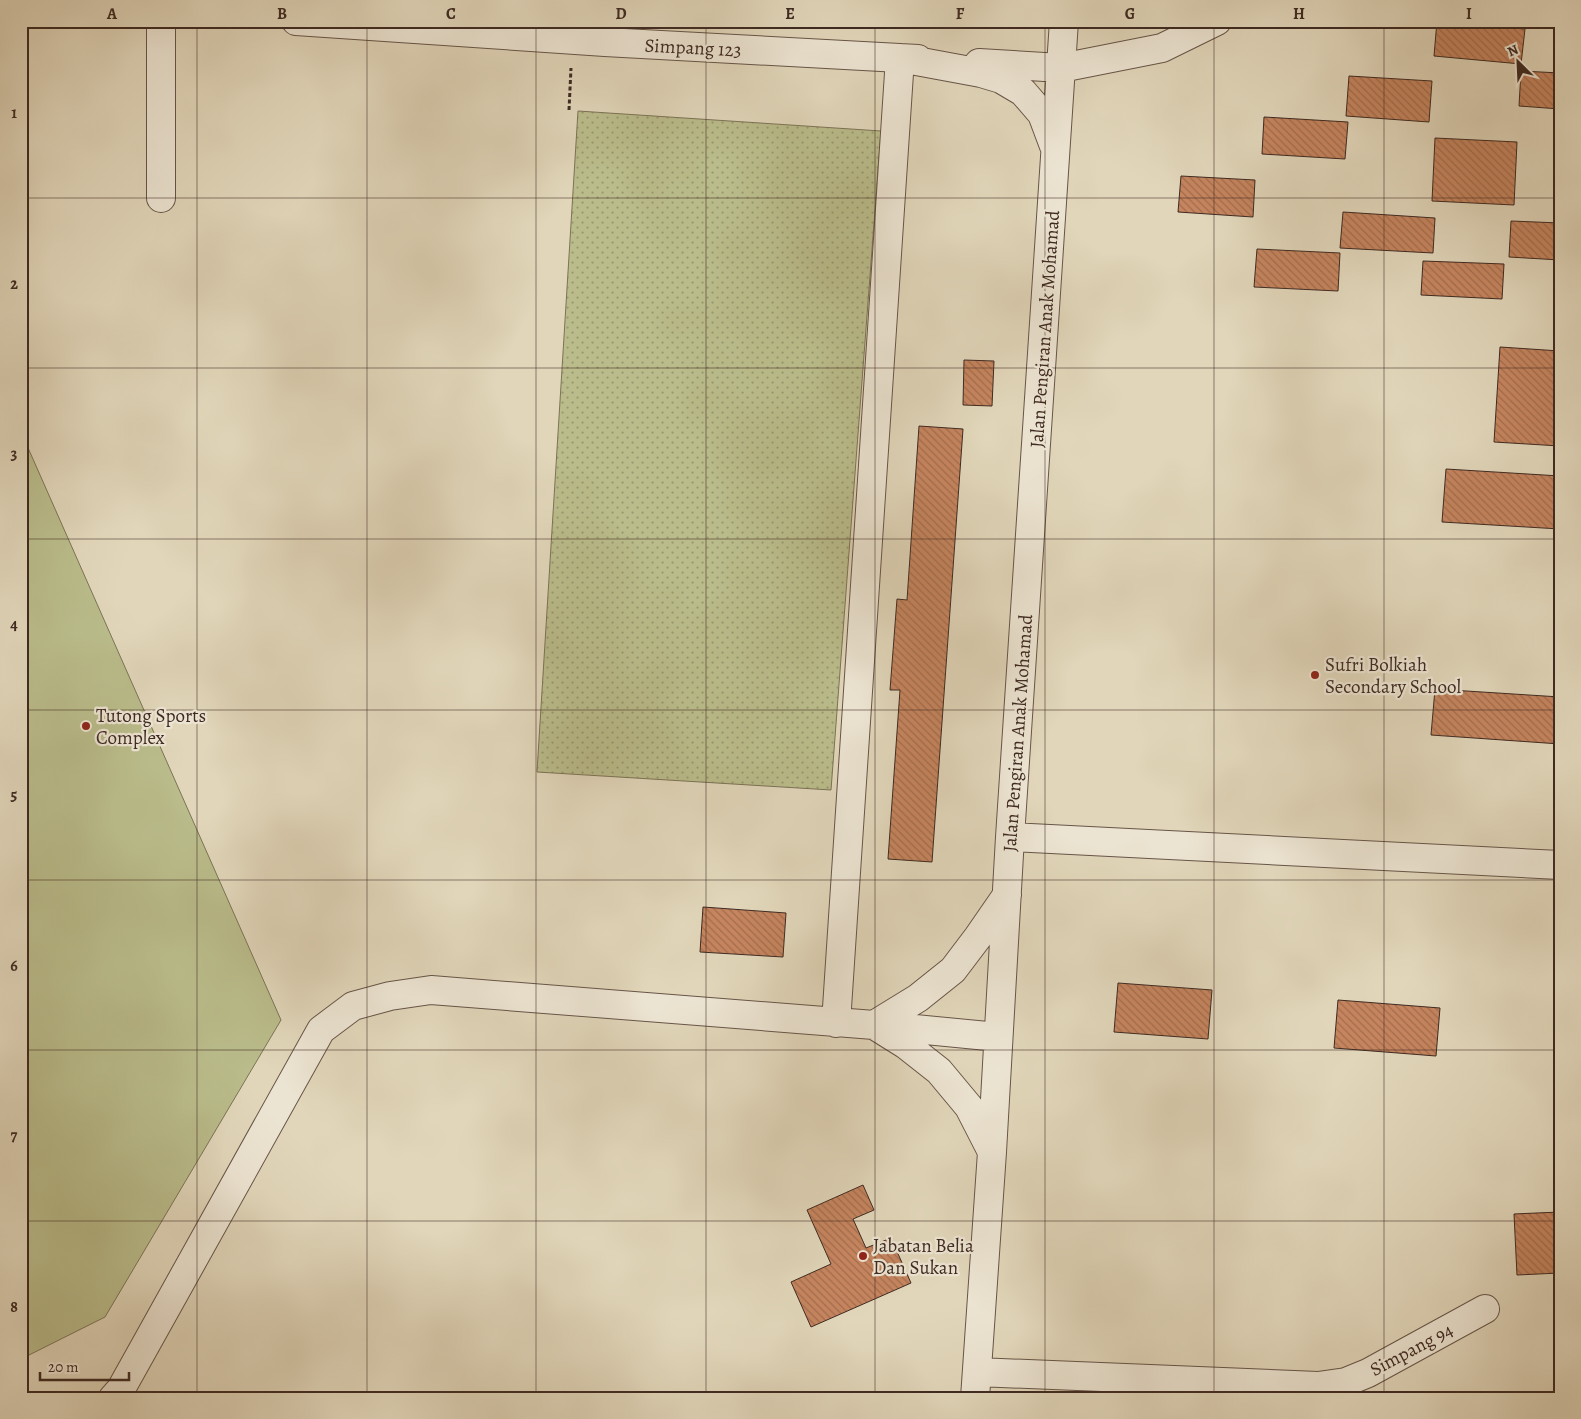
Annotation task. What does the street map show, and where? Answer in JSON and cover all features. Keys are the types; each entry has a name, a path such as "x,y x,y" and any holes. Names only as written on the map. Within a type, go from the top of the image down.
{"street":[{"path":"161,21 161,198"},
{"name":"Simpang 123","path":"296,21 572,40 1061,68 1162,48 1217,21"},
{"name":"Jalan Pengiran Anak Mohamad","path":"976,1385 1064,21"},
{"path":"836,1022 900,58 981,73 1001,79 1016,87 1023,92 1042,114 1056,152"},
{"path":"1010,837 1560,865"},
{"path":"874,1026 918,998 953,970 1007,895"},
{"path":"114,1398 121,1389 321,1030 353,1006 390,996 431,990 836,1022 998,1037"},
{"path":"874,1026 906,1045 939,1071 969,1107 992,1152"},
{"name":"Simpang 94","path":"976,1385 1318,1386 1346,1382 1368,1373 1485,1309"}],"path":[{"path":"569,110 572,40"}],"green space":[{"path":"578,111 881,131 831,790 537,772"},
{"name":"Tutong Sports Complex","path":"21,432 281,1020 105,1317 21,1359"}],"building":[{"path":"1437,21 1525,29 1521,64 1434,56"},
{"path":"1521,71 1560,73 1560,109 1519,106"},
{"path":"1349,76 1432,81 1429,122 1346,116"},
{"path":"1264,117 1348,122 1345,159 1262,154"},
{"path":"1435,138 1517,142 1514,205 1432,201"},
{"path":"1181,176 1255,180 1253,217 1178,212"},
{"path":"1343,212 1435,218 1433,253 1340,248"},
{"path":"1511,221 1560,223 1560,260 1509,257"},
{"path":"1257,249 1340,253 1338,291 1254,287"},
{"path":"1423,261 1504,264 1502,299 1421,295"},
{"path":"1500,347 1560,351 1560,446 1494,442"},
{"path":"964,360 994,361 992,406 963,405"},
{"path":"919,426 963,429 932,862 888,859 900,690 890,690 897,599 907,600"},
{"path":"1446,469 1560,476 1560,529 1442,522"},
{"path":"1435,689 1560,697 1560,744 1431,735"},
{"path":"703,907 786,913 783,957 700,952"},
{"path":"1118,983 1212,990 1208,1039 1114,1032"},
{"path":"1338,1000 1440,1008 1436,1056 1334,1048"},
{"name":"Jabatan Belia Dan Sukan","path":"863,1185 874,1210 853,1219 866,1248 891,1238 911,1283 811,1327 791,1282 831,1264 807,1210"},
{"path":"1560,1212 1560,1273 1517,1275 1514,1214"}],"place":[{"name":"Sufri Bolkiah Secondary School","path":"1315,675"},
{"name":"Tutong Sports Complex","path":"86,726"},
{"name":"Jabatan Belia Dan Sukan","path":"863,1256"}]}
